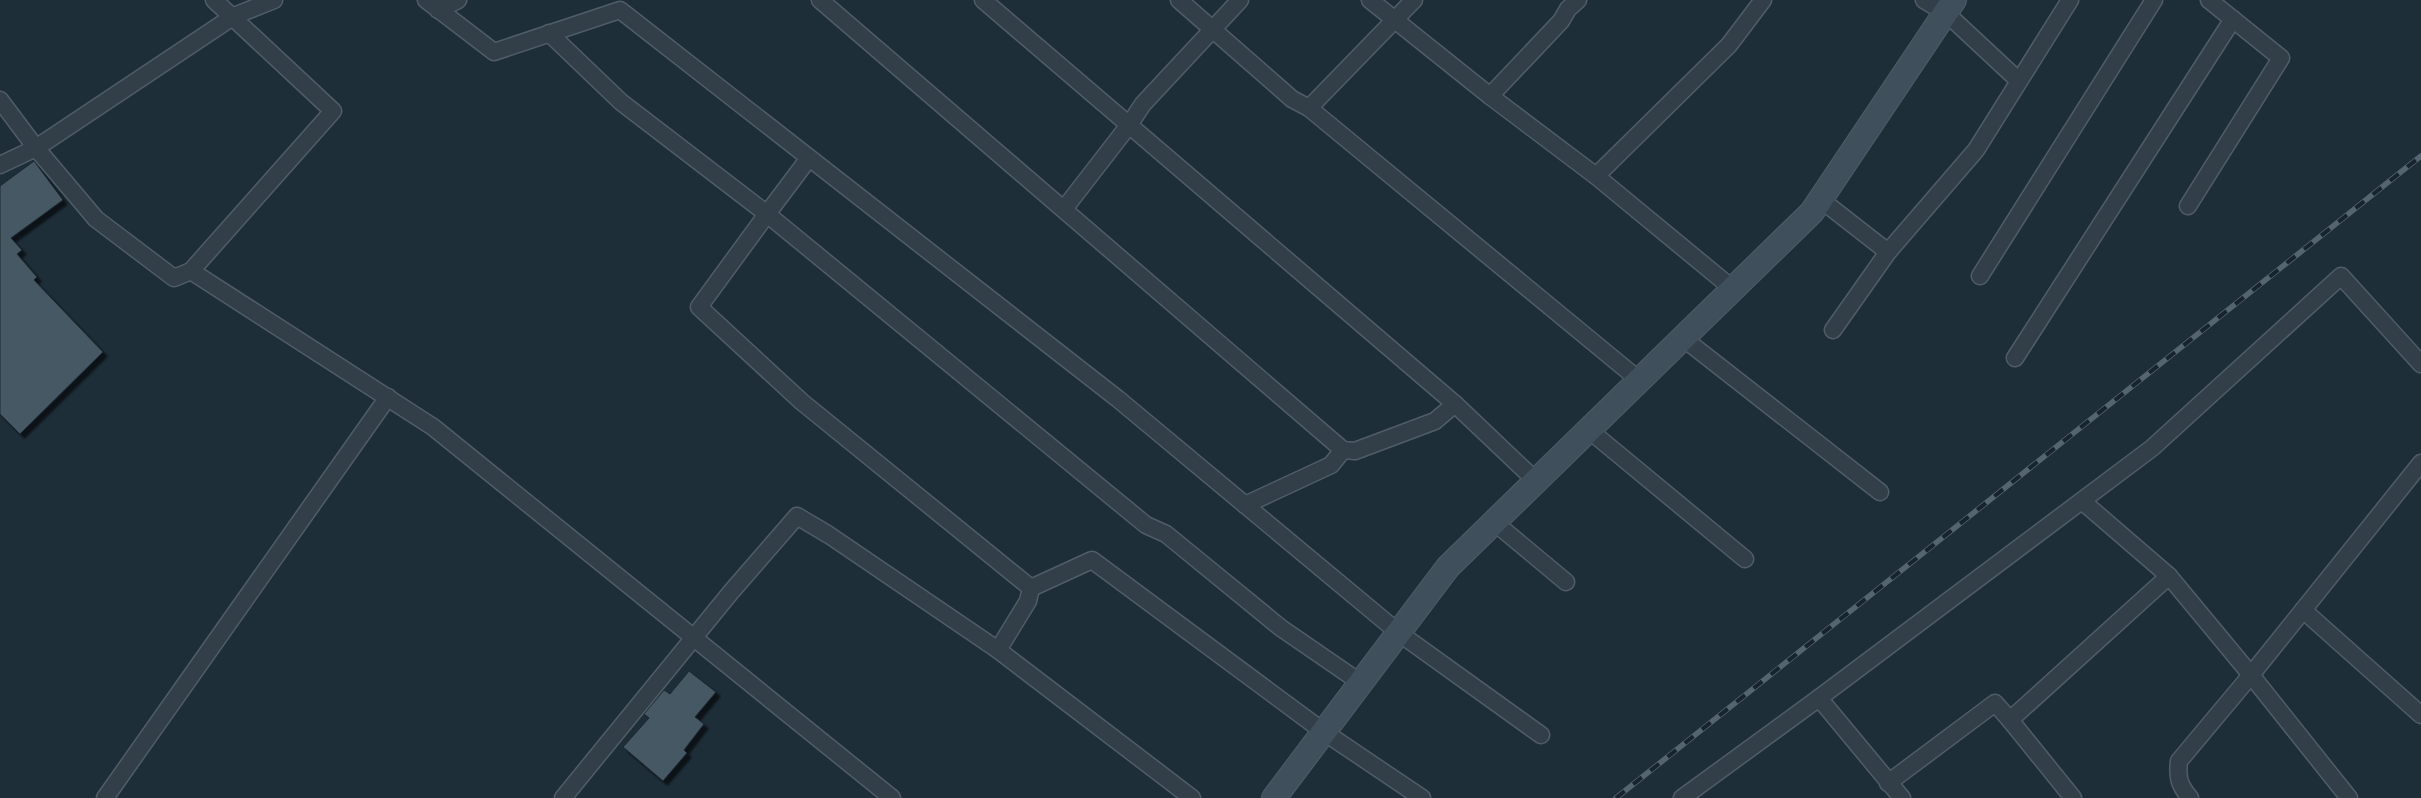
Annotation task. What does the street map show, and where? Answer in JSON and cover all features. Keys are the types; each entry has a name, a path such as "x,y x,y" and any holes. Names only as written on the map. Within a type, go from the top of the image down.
{"street":[{"path":"0,100 36,148 96,219 174,278 191,270 333,111 234,16 214,0"},
{"path":"0,165 36,148 234,16 274,0"},
{"path":"432,5 458,0"},
{"path":"820,0 1343,450 1355,451 1435,421 1455,404"},
{"path":"983,0 1455,404 1536,481"},
{"path":"1179,0 1292,99 1309,108 1639,380"},
{"path":"1064,209 1143,104 1240,0"},
{"path":"1370,0 1490,96 1596,176 1733,289"},
{"path":"1309,108 1414,0"},
{"path":"1596,176 1729,45 1763,0"},
{"path":"1924,0 1950,6 2019,81"},
{"path":"1833,330 1888,252 1976,150 2070,0"},
{"path":"1980,276 2154,0"},
{"path":"2188,206 2281,58 2209,0"},
{"path":"432,5 494,52 549,33 618,3 809,158 1118,399 1399,633 1541,735"},
{"path":"1490,96 1561,21 1568,3"},
{"path":"1274,798 1448,567 1812,212 1950,6"},
{"path":"2014,358 2233,19"},
{"path":"549,33 621,102 767,214 1146,525 1166,534 1282,628 1361,683"},
{"path":"809,158 699,307 802,402 1031,588"},
{"path":"1820,199 1888,252"},
{"path":"191,270 433,426 892,798"},
{"path":"1682,798 1820,698 2152,448 2341,276 2421,364"},
{"path":"1683,338 1880,492"},
{"path":"105,798 388,397"},
{"path":"1589,430 1745,559"},
{"path":"1245,505 1331,465 1343,450"},
{"path":"2190,798 2177,778 2179,760 2251,675 2421,462"},
{"path":"2082,501 2169,576 2349,798"},
{"path":"563,798 797,516 830,535 998,650 1192,798"},
{"path":"1494,522 1566,582"},
{"path":"1031,588 1092,560 1324,732 1422,798"},
{"path":"2010,720 2169,576"},
{"path":"998,650 1028,601 1031,588"},
{"path":"2303,610 2421,715"},
{"path":"1820,698 1902,798"},
{"path":"1888,783 1995,703 2073,798"}],"building":[{"path":"34,161 63,200 11,238 22,250 17,254 37,277 34,280 103,352 20,434 0,414 0,186"},
{"path":"689,671 716,692 695,717 704,724 684,750 687,753 663,781 623,747 649,718 644,714 664,690 670,694"}],"railway":[{"path":"1616,798 2421,156"}]}
